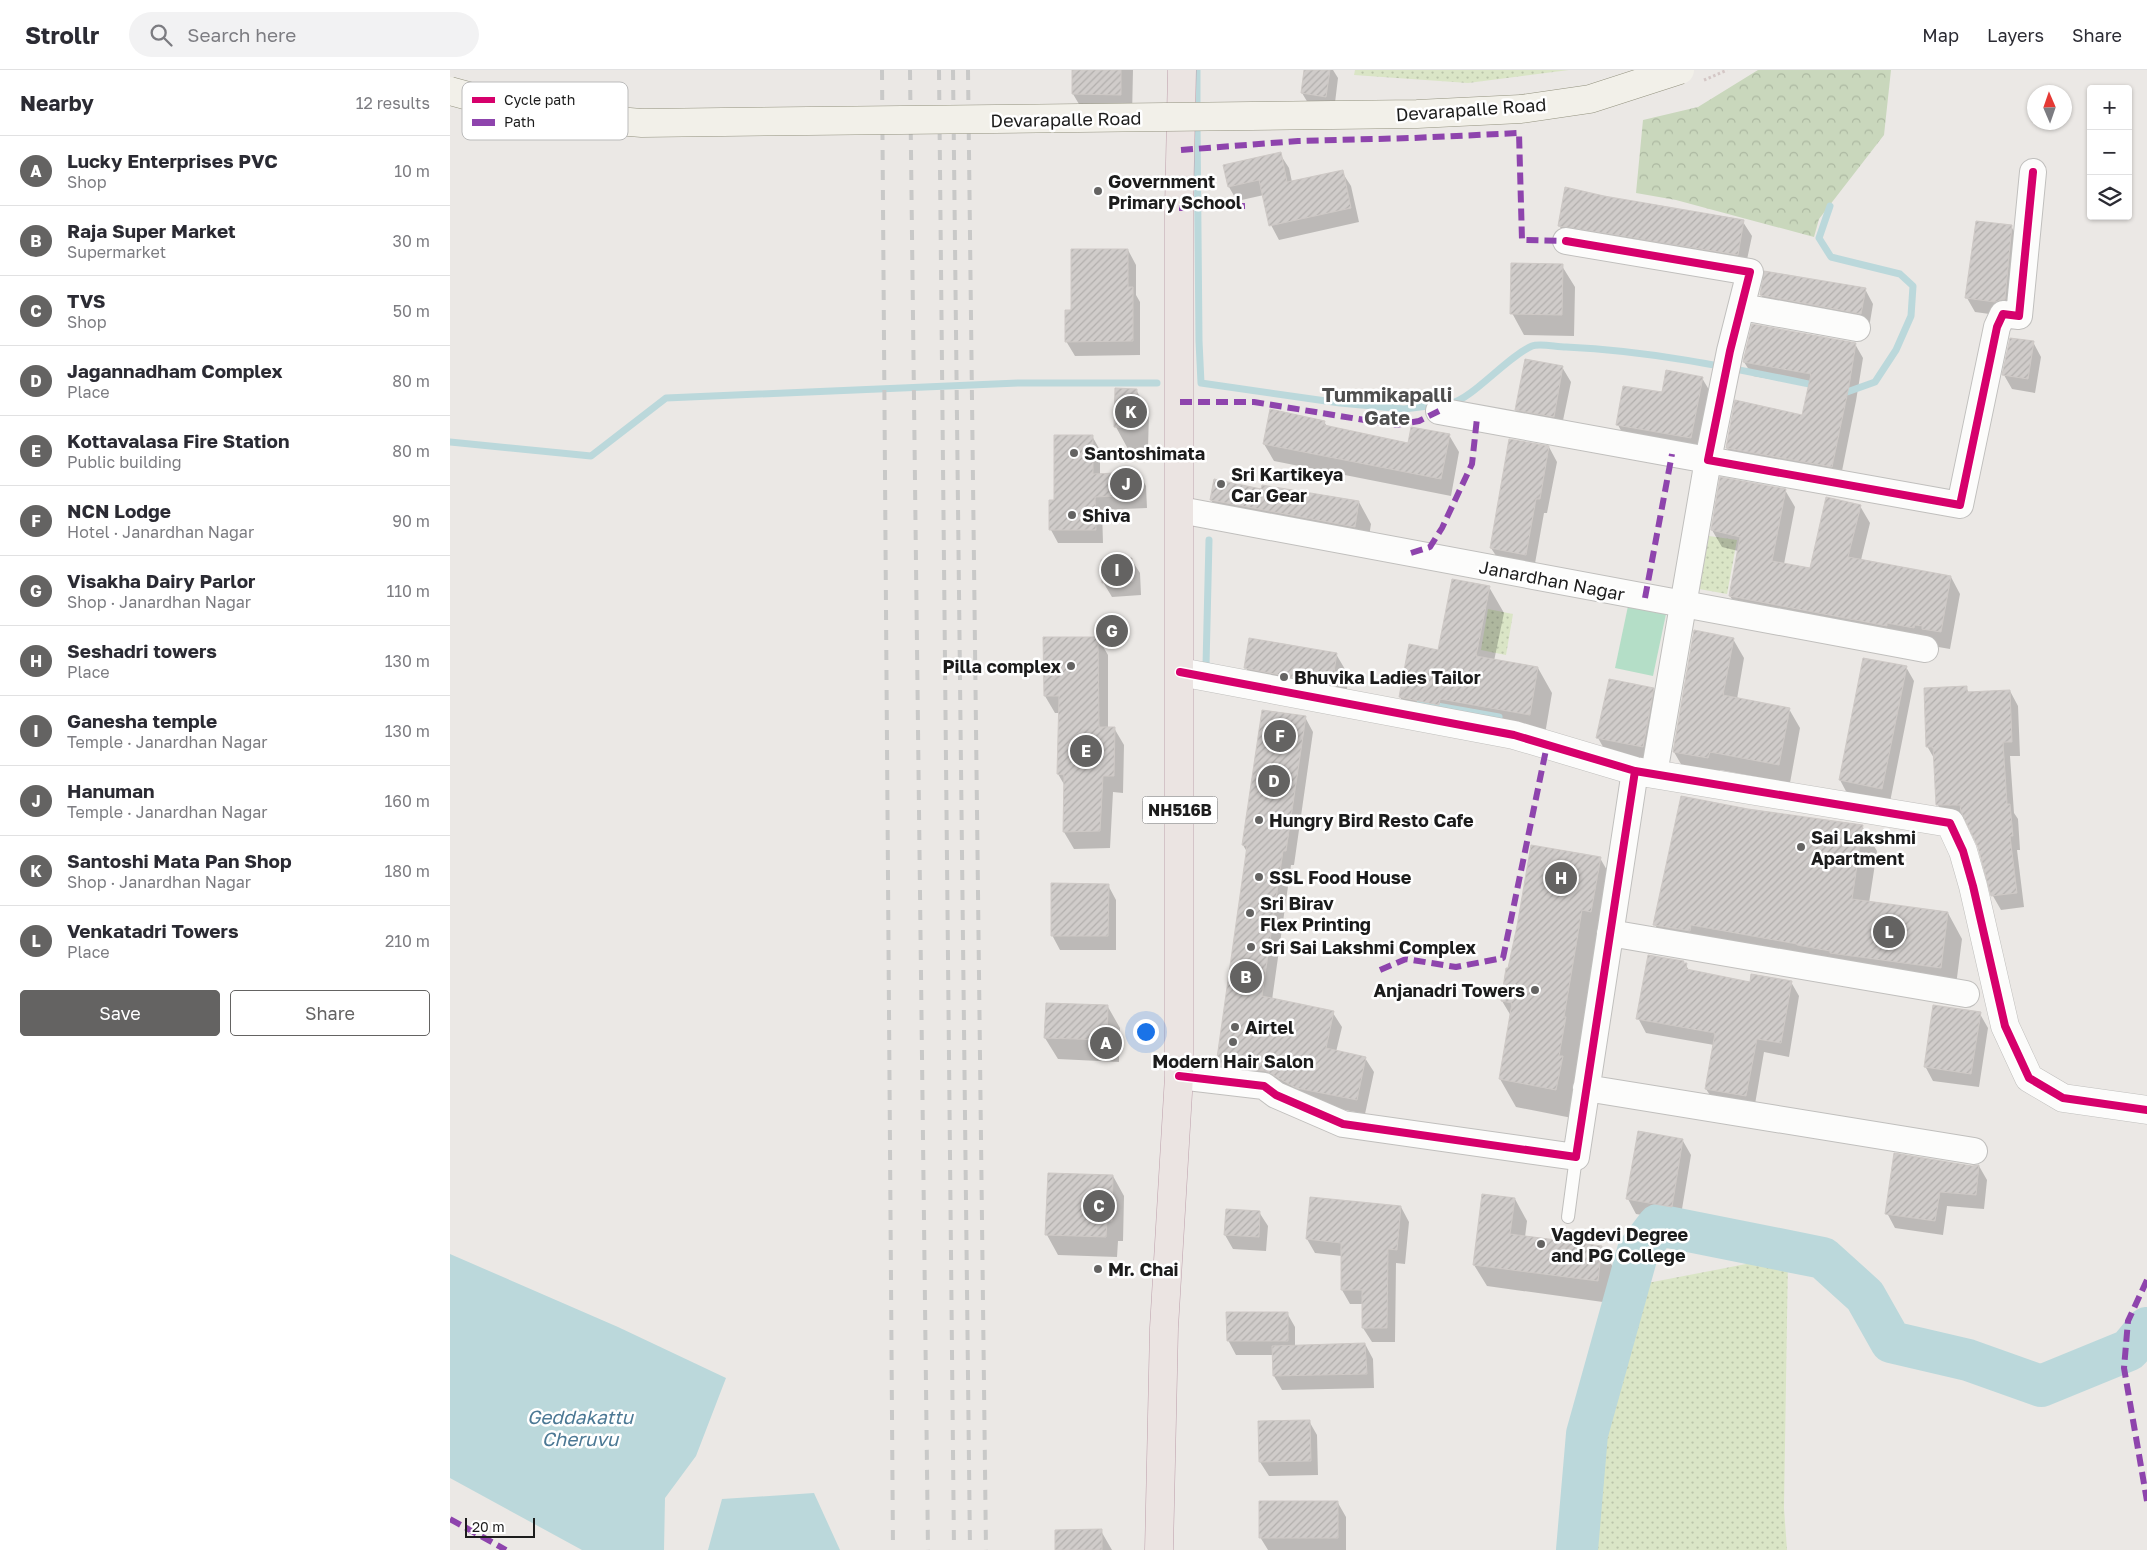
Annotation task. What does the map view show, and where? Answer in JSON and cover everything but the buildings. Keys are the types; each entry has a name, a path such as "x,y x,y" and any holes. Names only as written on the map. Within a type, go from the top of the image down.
{"highway":[{"name":"NH516B","path":"1160,1550 1164,1328 1179,1076 1179,208 1182,70"}],"main road":[{"name":"Devarapalle Road","path":"628,122 1417,114 1521,109 1590,99 1680,70"}],"street":[{"path":"1439,411 1960,505 1997,327 2003,314 2019,316 2033,172"},
{"path":"1179,1076 1264,1086 1276,1095 1343,1124 1576,1157 1610,933 1644,772 1683,604 1708,460 1730,351 1750,272 1566,241"},
{"path":"1742,307 1858,328"},
{"name":"Janardhan Nagar","path":"1180,510 1925,649"},
{"path":"1180,672 1514,735 1644,772 1950,824 1962,851 1973,886 2005,1026 2029,1078 2063,1098 2147,1110"},
{"path":"1610,933 1966,994"},
{"path":"1586,1088 1974,1151"}],"lane":[{"path":"1568,1217 1576,1157"}],"green space":[{"path":"1355,70 1569,70 1468,83 1354,75"},
{"path":"1758,70 1891,70 1884,135 1819,219 1814,237 1676,200 1636,193 1643,120 1698,107"},
{"path":"1709,536 1737,540 1727,594 1699,589"},
{"path":"1628,606 1666,614 1653,676 1615,668"},
{"path":"1488,609 1513,614 1506,655 1481,650"},
{"path":"1788,1256 1784,1508 1787,1550 1575,1550 1611,1290"}],"water":[{"name":"Geddakattu Cheruvu","path":"450,1254 618,1327 726,1378 696,1456 665,1498 664,1550 582,1550 450,1478"},
{"path":"814,1493 840,1550 708,1550 722,1499"}],"waterway":[{"path":"1197,70 1197,112"},
{"path":"1197,123 1201,383 1340,403 1404,409 1436,405"},
{"path":"1830,206 1819,238 1831,257 1900,274 1913,286 1911,316 1896,350 1875,382 1847,392 1841,391"},
{"path":"1451,403 1469,394 1522,351 1539,345 1662,356 1818,386"},
{"path":"450,442 591,456 666,398 1018,383 1157,383"},
{"path":"1209,540 1206,665 1212,667"},
{"path":"1420,703 1499,717"},
{"path":"1577,1550 1587,1434 1638,1251 1658,1225 1823,1258 1865,1296 1891,1342 1968,1360 2041,1386 2129,1350 2147,1328"}],"railway":[{"path":"882,70 893,1550"},
{"path":"910,70 928,1550"},
{"path":"939,70 954,1550"},
{"path":"953,70 970,1550"},
{"path":"968,70 986,1550"}],"marked path":[{"path":"1181,150 1298,141 1519,133 1522,240 1566,241"},
{"path":"1179,208 1249,206"},
{"path":"1180,402 1254,402 1395,425 1419,421 1439,411"},
{"path":"1411,553 1430,547 1442,528 1472,464 1477,418"},
{"path":"1645,598 1672,454"},
{"path":"1380,970 1406,959 1456,967 1503,958 1547,745"},
{"path":"2147,1280 2128,1321 2124,1368 2147,1501"},
{"path":"450,1519 506,1550"}],"cycle path":[{"path":"1566,241 1750,272 1730,351 1708,460 1960,505 1997,327 2003,314 2019,316 2033,172"},
{"path":"1180,672 1514,735 1635,771 1950,823 1963,851 1973,886 2005,1026 2029,1078 2063,1098 2147,1110"},
{"path":"1179,1076 1264,1086 1276,1095 1343,1124 1576,1157 1635,771"}],"place":[{"name":"Government Primary School","path":"1098,191"},
{"name":"Santoshi Mata Pan Shop","path":"1131,412"},
{"name":"Santoshimata","path":"1074,453"},
{"name":"Hanuman","path":"1126,484"},
{"name":"Sri Kartikeya Car Gear","path":"1221,484"},
{"name":"Shiva","path":"1072,515"},
{"name":"Ganesha temple","path":"1117,570"},
{"name":"Visakha Dairy Parlor","path":"1112,631"},
{"name":"Pilla complex","path":"1071,666"},
{"name":"Bhuvika Ladies Tailor","path":"1284,677"},
{"name":"NCN Lodge","path":"1280,736"},
{"name":"Kottavalasa Fire Station","path":"1086,751"},
{"name":"Jagannadham Complex","path":"1274,781"},
{"name":"Hungry Bird Resto Cafe","path":"1259,820"},
{"name":"Sai Lakshmi Apartment","path":"1801,847"},
{"name":"SSL Food House","path":"1259,877"},
{"name":"Seshadri towers","path":"1561,878"},
{"name":"Sri Birav Flex Printing","path":"1250,913"},
{"name":"Venkatadri Towers","path":"1889,932"},
{"name":"Sri Sai Lakshmi Complex","path":"1251,947"},
{"name":"Raja Super Market","path":"1246,977"},
{"name":"Anjanadri Towers","path":"1535,990"},
{"name":"Airtel","path":"1235,1027"},
{"name":"Modern Hair Salon","path":"1233,1042"},
{"name":"Lucky Enterprises PVC","path":"1106,1043"},
{"name":"TVS","path":"1099,1206"},
{"name":"Vagdevi Degree and PG College","path":"1541,1244"},
{"name":"Mr. Chai","path":"1098,1269"}],"district":[{"name":"Tummikapalli Gate","path":"1387,406"}]}
